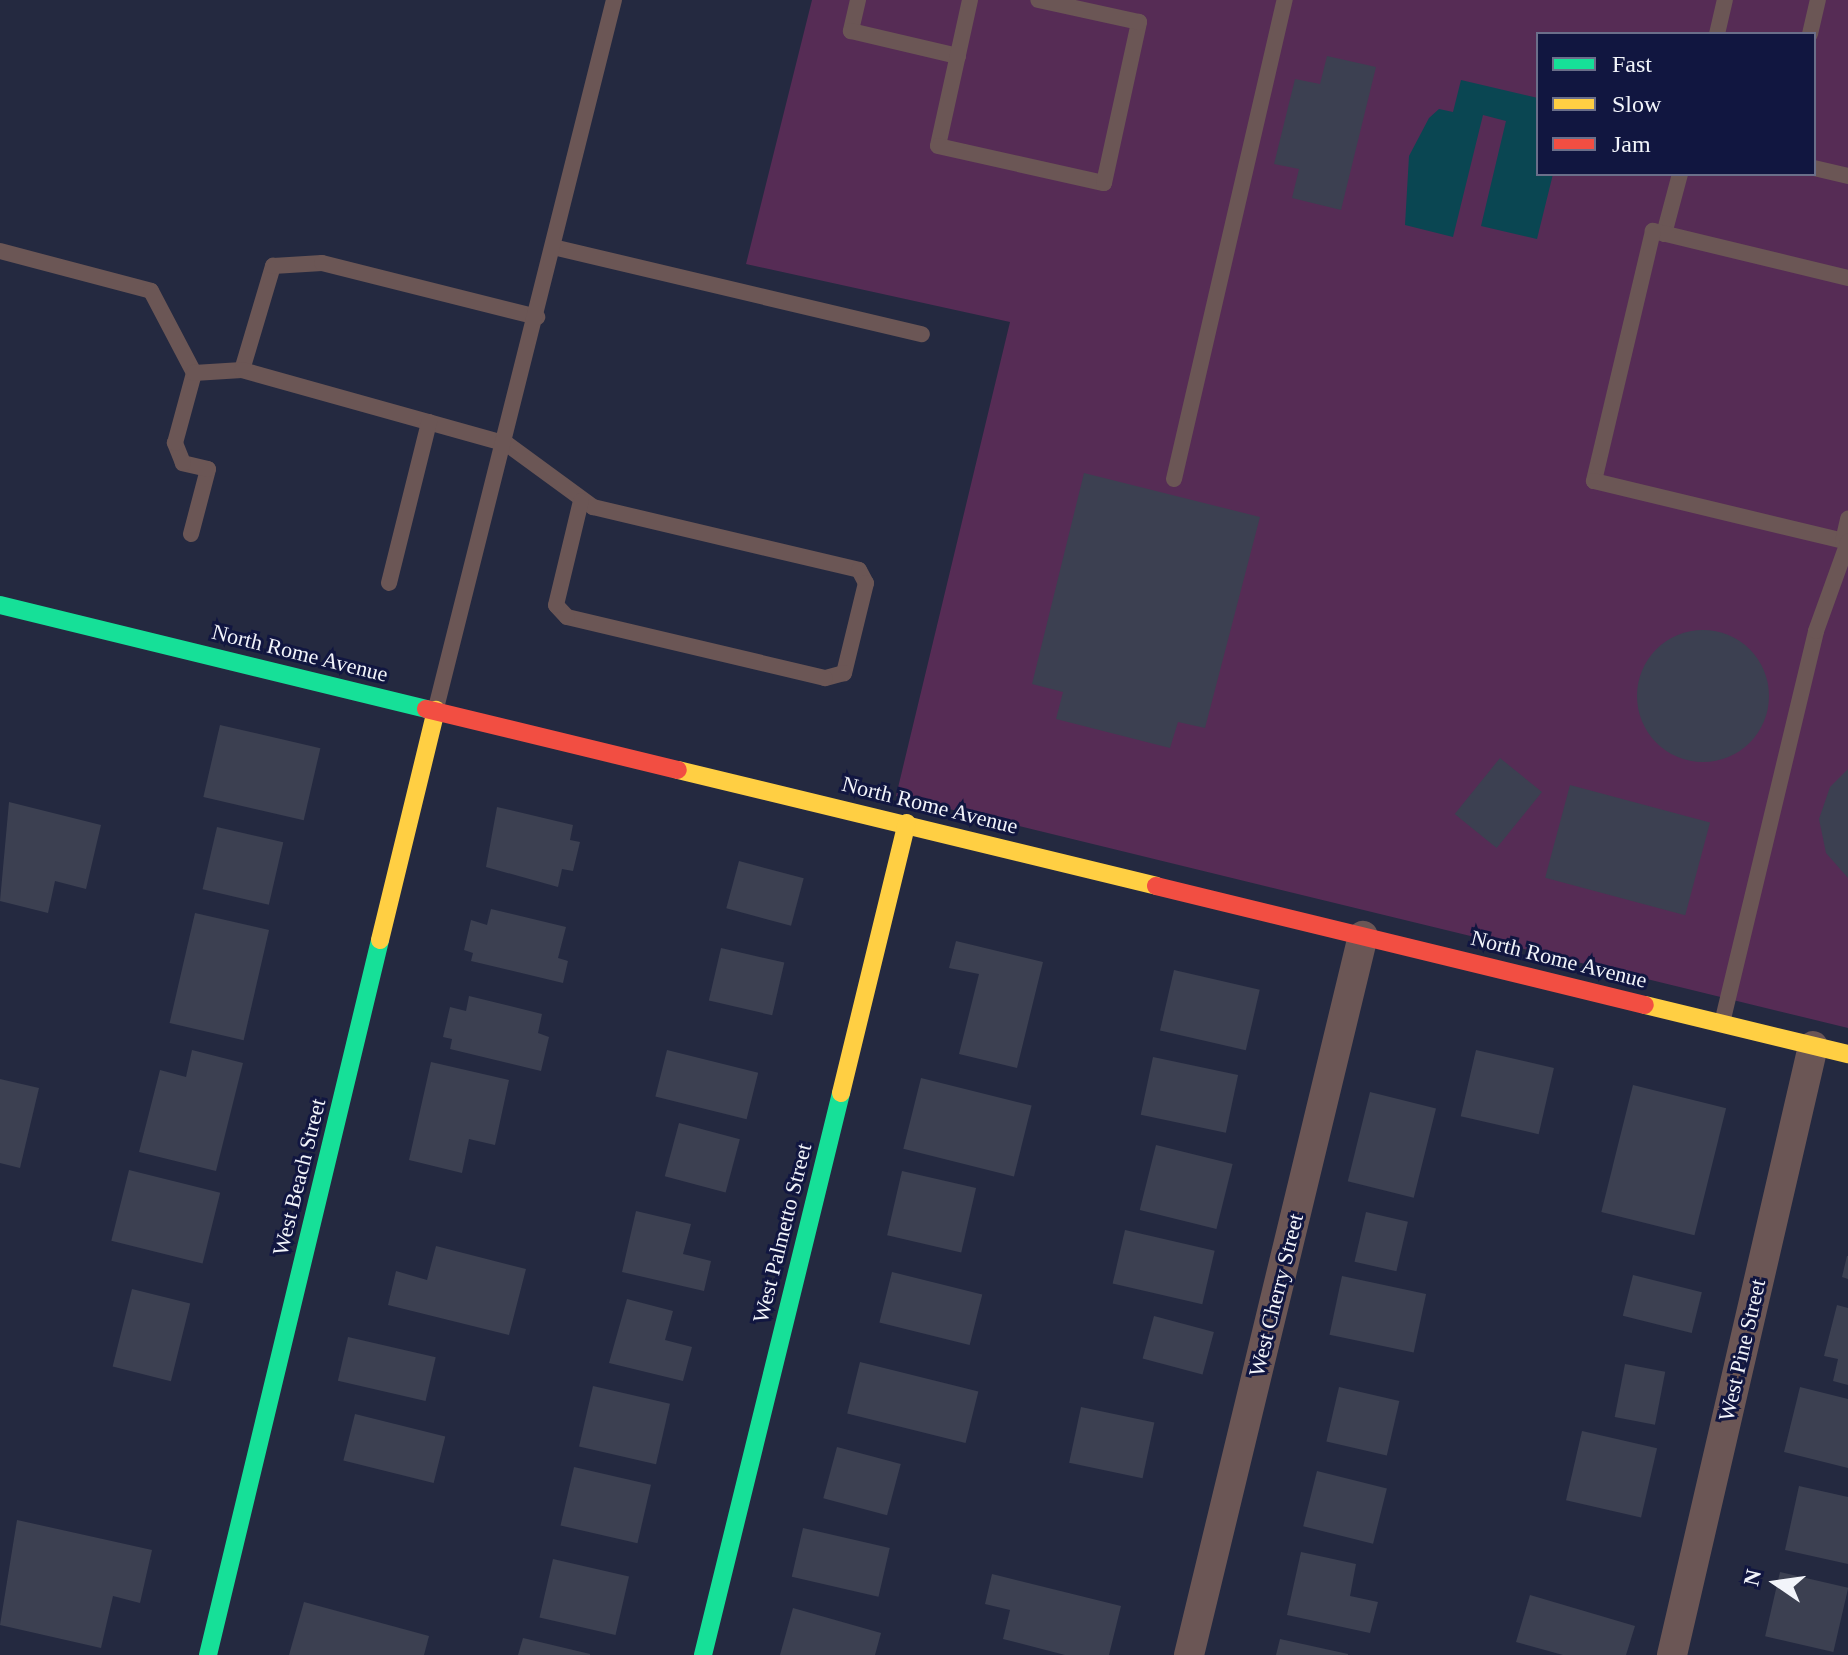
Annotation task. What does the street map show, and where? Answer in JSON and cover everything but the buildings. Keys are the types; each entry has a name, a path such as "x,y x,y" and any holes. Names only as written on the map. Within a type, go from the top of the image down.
{"street":[{"name":"North Rome Avenue","path":"0,605 1848,1054"},
{"name":"West Beach Street","path":"208,1655 436,710"},
{"name":"West Palmetto Street","path":"703,1655 907,823"},
{"name":"West Cherry Street","path":"1189,1655 1363,936"},
{"name":"West Pine Street","path":"1672,1655 1813,1046"}],"lane":[{"path":"436,710 507,444 614,0"},
{"path":"858,0 851,31 958,56"},
{"path":"970,0 938,146 1104,183 1139,22 1038,0"},
{"path":"1174,479 1285,0"},
{"path":"1717,32 1725,0"},
{"path":"1810,32 1818,0"},
{"path":"1816,168 1848,176"},
{"path":"1664,234 1679,176"},
{"path":"1845,541 1594,481 1653,231 1848,278"},
{"path":"553,247 922,334"},
{"path":"0,251 151,291 194,373 175,443 183,463 208,469 191,534"},
{"path":"242,370 273,266 322,263 537,317"},
{"path":"194,373 242,370 507,444 581,501 859,570 866,583 844,673 825,678 567,617 556,605 581,501"},
{"path":"389,583 429,422"},
{"path":"1722,1023 1845,541 1848,519"}],"shaded area":[{"path":"812,0 1848,0 1848,1028 896,796 1010,322 746,264"},
{"path":"1461,80 1536,98 1536,176 1553,176 1537,239 1481,226 1506,121 1483,115 1453,237 1405,225 1409,156 1429,118 1439,109 1453,112"}],"traffic: fast":[{"path":"0,605 426,709"},
{"path":"208,1655 380,940"},
{"path":"703,1655 841,1093"}],"traffic: slow":[{"path":"380,940 436,710"},
{"path":"678,770 1156,886"},
{"path":"841,1093 907,823"},
{"path":"1645,1005 1848,1054"}],"traffic: jam":[{"path":"426,709 678,770"},
{"path":"1156,886 1645,1005"}]}
